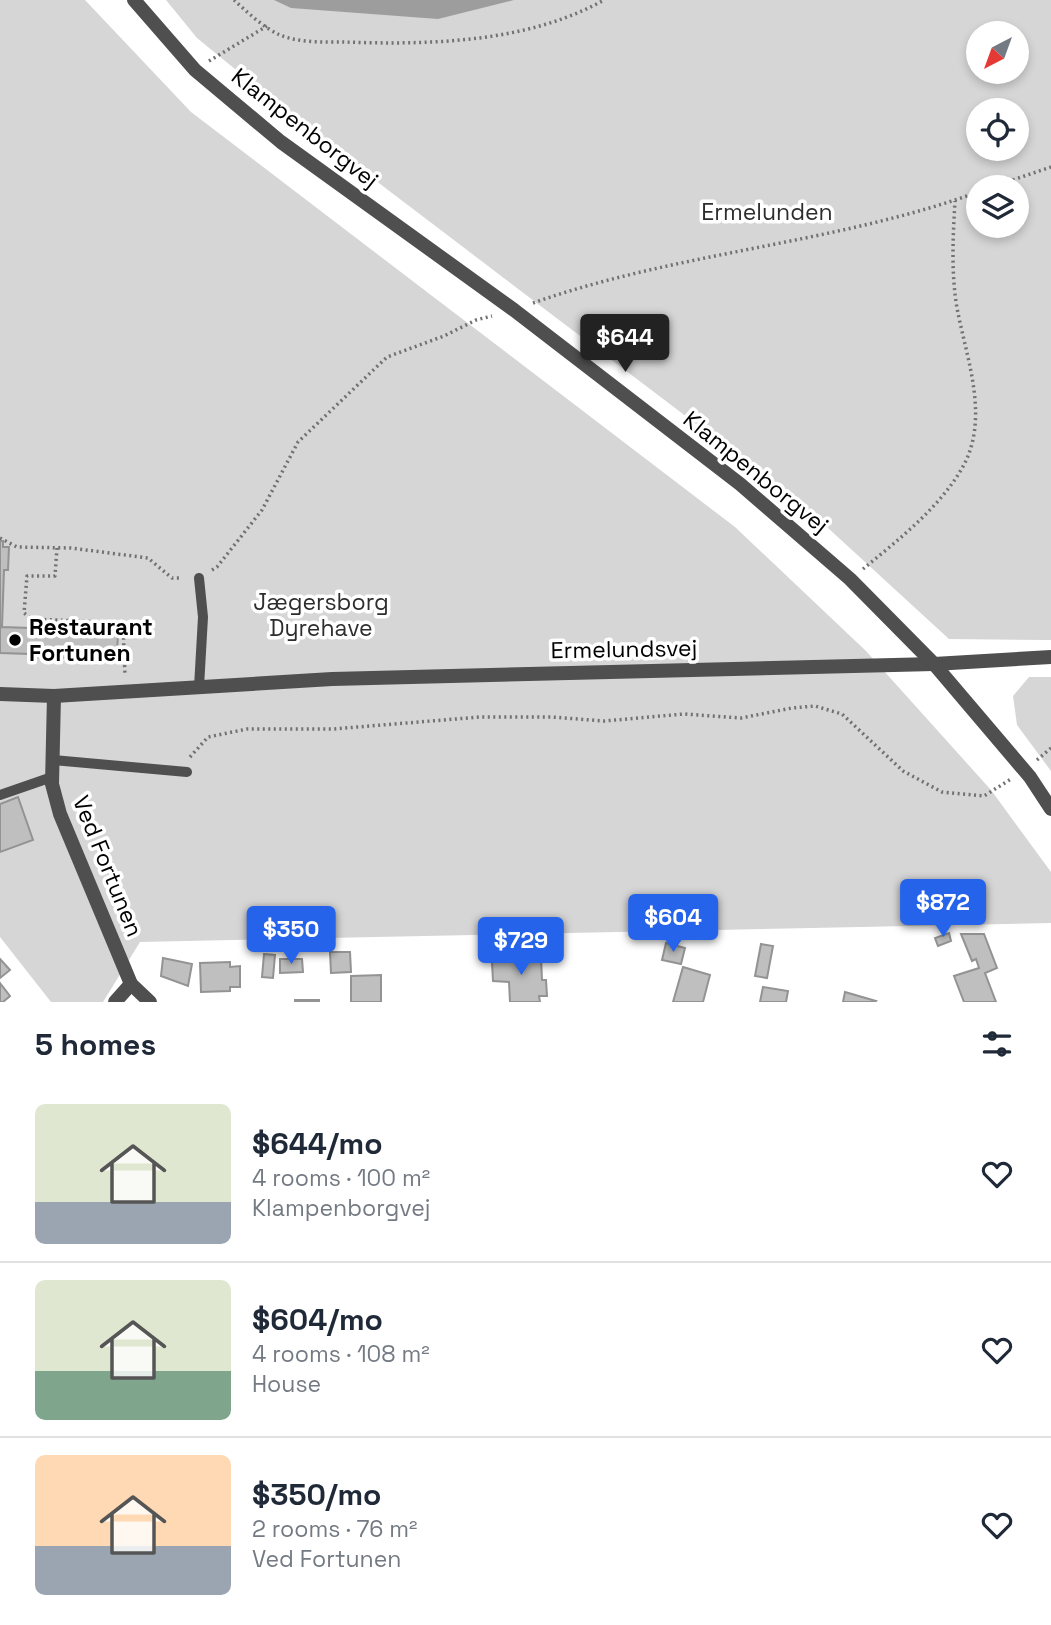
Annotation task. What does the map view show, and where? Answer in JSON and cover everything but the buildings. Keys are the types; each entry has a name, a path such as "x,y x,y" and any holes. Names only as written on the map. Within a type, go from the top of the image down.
{"street":[{"name":"Klampenborgvej","path":"134,0 195,70 281,142 514,310 718,468 850,579 934,664 1024,770 1051,809"},
{"name":"Ermelundsvej","path":"199,687 332,679 934,664 1051,657"},
{"path":"0,694 54,696 199,687"},
{"name":"Ved Fortunen","path":"54,696 52,778 60,814 131,984 150,1002"},
{"path":"115,1002 131,984"}],"lane":[{"path":"199,578 203,617 199,687"},
{"path":"53,760 182,771"},
{"path":"0,795 52,778"}],"path":[{"path":"234,0 281,36 313,41 366,43 483,37 541,25 604,0"},
{"path":"195,70 267,26"},
{"path":"1027,175 1051,167"},
{"path":"850,579 894,543 937,501 961,469 976,428 971,367 957,306 953,245 955,201"},
{"path":"0,538 17,547 57,548 148,558 172,578 199,578"},
{"path":"57,548 55,576 27,576 24,613 32,619 123,623 125,691"},
{"path":"182,771 208,737 247,729 333,729 481,717 552,717 604,721 684,714 741,718 815,706 842,714 903,771 942,792 984,796 1024,770 1051,748"}],"green space":[{"name":"Jægersborg Dyrehave","path":"0,0 85,0 191,112 735,527 866,651 991,790 1051,872 1051,923 140,942 103,1002 51,1002 0,937"},
{"name":"Ermelunden","path":"166,0 1051,0 1051,640 949,639 804,506 313,133 197,38"},
{"path":"1029,677 1051,677 1051,771 1017,725 1013,696"}],"shaded area":[{"path":"274,0 514,0 438,19 291,8"}],"place":[{"name":"Restaurant Fortunen","path":"15,640"}]}
